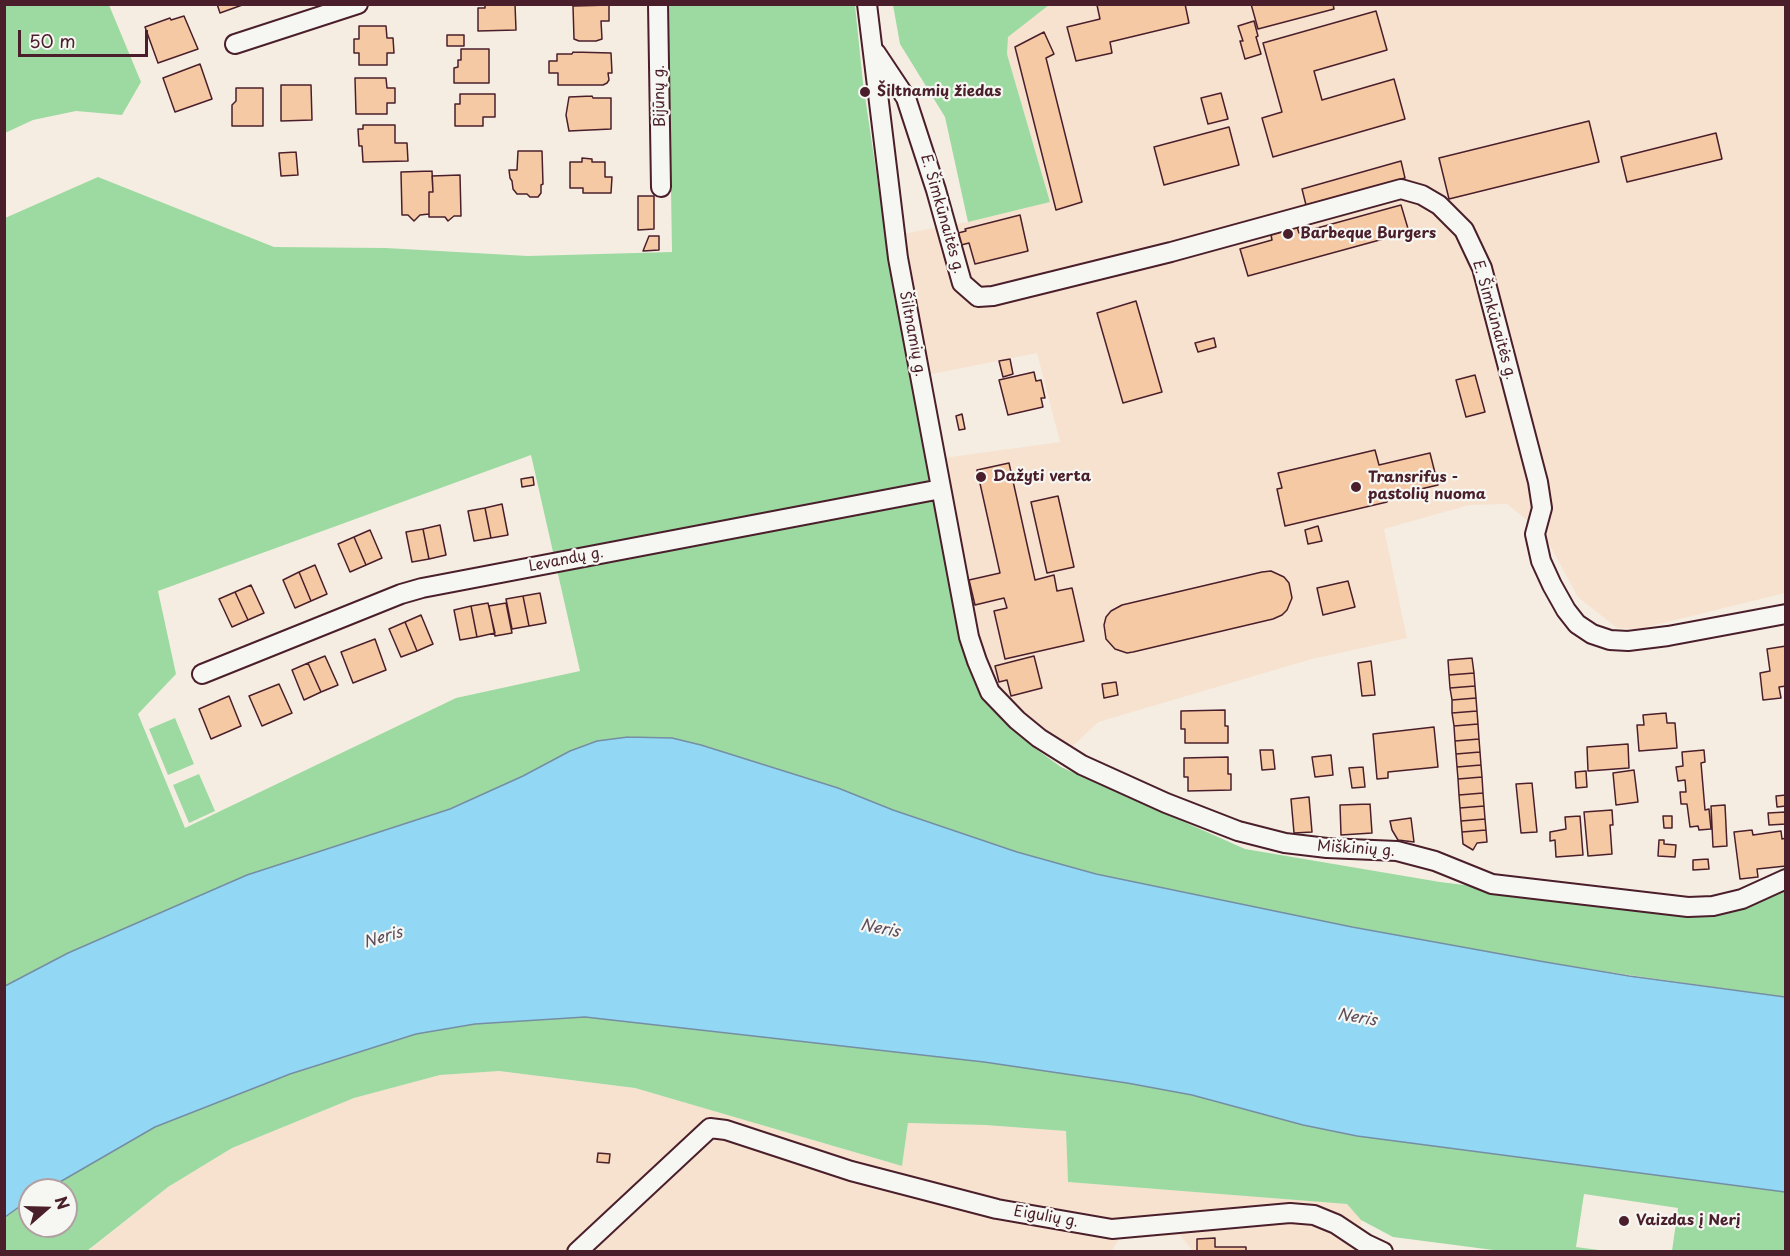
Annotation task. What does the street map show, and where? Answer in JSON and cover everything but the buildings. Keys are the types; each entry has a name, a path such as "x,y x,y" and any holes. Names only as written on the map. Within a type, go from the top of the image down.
{"street":[{"path":"235,44 358,4"},
{"name":"Bijūnų g.","path":"658,4 661,187"},
{"name":"Šiltnamių g.","path":"867,4 898,258 969,637 976,661"},
{"name":"E. Šimkūnaitės g.","path":"873,49 906,98 962,283 978,297 993,296 1161,254 1401,189 1422,195 1439,205 1464,230 1482,268 1538,482 1542,508 1535,534 1541,561 1551,585 1577,624 1592,634 1610,640 1628,641 1668,636 1785,614"},
{"name":"Levandų g.","path":"202,674 401,594 422,588 941,489"},
{"name":"Miškinių g.","path":"976,661 990,692 1017,720 1040,738 1082,765 1166,803 1238,831 1285,843 1327,848 1397,850 1435,861 1492,884 1688,907 1713,906 1742,899 1785,879"},
{"name":"Eigulių g.","path":"577,1251 710,1128 726,1130 851,1171 997,1209 1112,1228 1290,1214 1314,1215 1336,1224 1366,1244 1383,1251"}],"shaded area":[{"path":"1049,5 1785,5 1785,593 1639,629 1617,628 1578,597 1543,533 1507,504 1469,505 1384,529 1407,638 1312,659 1098,722 1071,748 1010,702 995,683 976,624 943,458 1060,442 1037,353 927,375 902,234 968,222 1050,202 1007,54 1008,37"},
{"path":"500,1071 635,1088 902,1166 908,1123 985,1125 1066,1131 1068,1182 1348,1204 1361,1220 1362,1251 1193,1251 1180,1235 1119,1239 1111,1252 87,1252 168,1187 232,1148 354,1098 440,1075"}],"green space":[{"path":"4,5 109,5 141,82 122,115 76,111 33,120 5,133"},
{"path":"668,5 855,5 863,83 888,251 951,590 1017,731 1036,749 1061,767 1245,849 1440,882 1705,915 1785,891 1785,997 1545,962 1352,927 1096,874 1017,852 893,810 838,788 672,738 570,751 523,776 450,809 247,875 68,953 5,986 5,218 98,177 274,247 386,248 528,256 672,252","holes":["531,455 580,671 456,698 185,828 138,714 176,674 158,591"]},
{"path":"893,5 1049,5 1008,37 1007,54 1050,202 968,222 945,117 900,44"},
{"path":"175,718 194,764 168,775 149,729"},
{"path":"199,774 215,811 189,823 173,785"},
{"path":"585,1017 984,1062 1192,1095 1303,1125 1357,1136 1786,1192 1785,1251 1672,1251 1678,1208 1584,1194 1576,1247 1607,1251 1501,1251 1393,1237 1361,1220 1347,1204 1068,1182 1066,1131 985,1125 908,1123 902,1166 635,1088 499,1071 440,1075 354,1098 232,1148 168,1187 87,1251 5,1252 5,1217 18,1208 18,1238 78,1238 78,1178 67,1178 155,1127 290,1074 416,1034 475,1024"}],"water":[{"name":"Neris","path":"628,737 672,738 701,745 838,788 893,810 1017,852 1096,874 1352,927 1545,962 1785,997 1785,1192 1357,1136 1303,1125 1192,1095 984,1062 585,1017 475,1024 416,1034 290,1074 155,1127 67,1178 18,1178 18,1208 5,1217 5,986 68,953 247,875 450,809 523,776 570,751 597,741"}],"place":[{"name":"Šiltnamių žiedas","path":"865,92"},
{"name":"Barbeque Burgers","path":"1288,234"},
{"name":"Dažyti verta","path":"981,477"},
{"name":"Transrifus - pastolių nuoma","path":"1356,487"},
{"name":"Vaizdas į Nerį","path":"1624,1221"}]}
